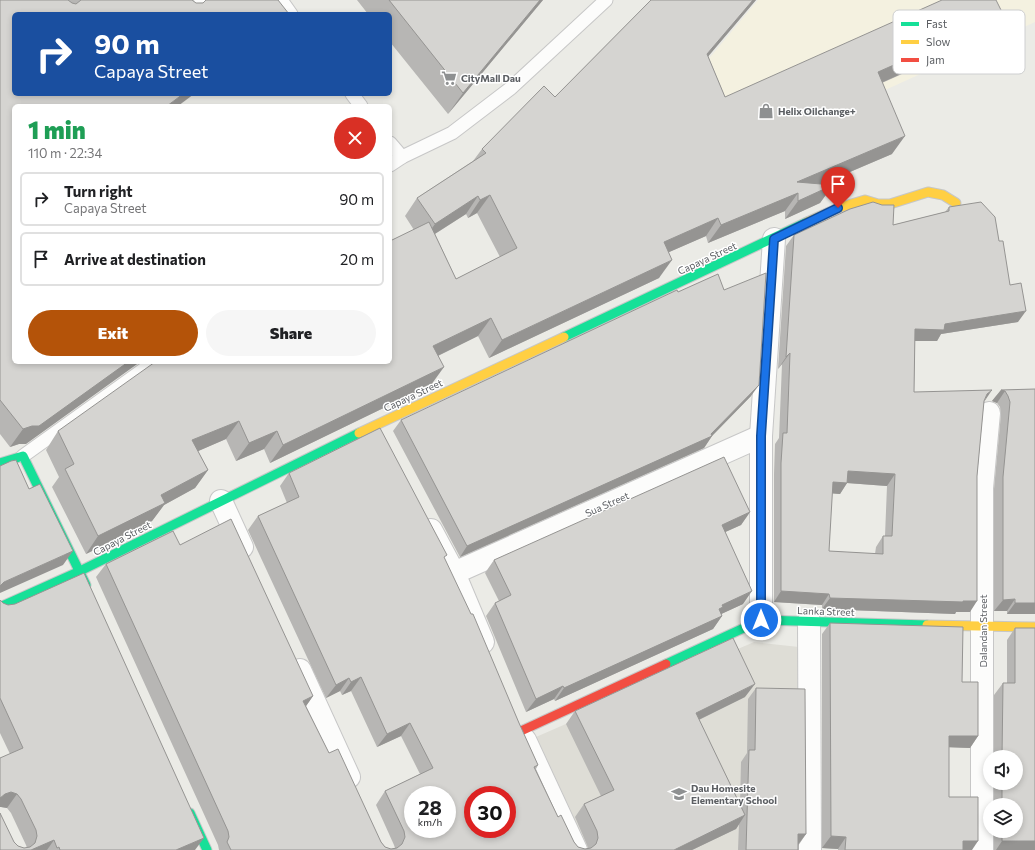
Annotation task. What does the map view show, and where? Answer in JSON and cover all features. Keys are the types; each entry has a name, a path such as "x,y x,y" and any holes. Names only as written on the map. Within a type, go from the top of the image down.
{"street":[{"name":"Capaya Street","path":"0,607 80,571 221,500 380,432 838,208 865,200 878,204 890,204 928,192 943,195 956,203"},
{"path":"761,620 761,436 774,239"},
{"name":"Dalandan Street","path":"982,850 982,488 989,413"},
{"name":"Sua Street","path":"454,573 761,436"},
{"path":"0,463 23,456 90,592"},
{"path":"221,500 251,565"},
{"path":"420,510 454,573 490,659"},
{"name":"Lanka Street","path":"518,724 761,620 1035,627"},
{"path":"810,621 810,850"},
{"path":"290,650 356,793"},
{"path":"518,724 576,850"},
{"path":"187,807 207,850"}],"lane":[{"path":"189,12 206,0"},
{"path":"281,0 290,12"},
{"path":"392,164 402,157 452,133 511,88 606,0"},
{"path":"392,145 402,157"},
{"path":"23,456 151,364"}],"shaded area":[{"path":"758,0 1035,0 1035,22 1025,27 1025,10 893,10 893,74 920,74 883,91 670,105"},
{"name":"Dau Homesite Elementary School","path":"754,642 799,647 797,850 586,850 536,737"}],"building":[{"path":"0,0 68,0 76,4 81,0 192,0 196,3 203,3 206,0 278,0 287,12 12,12 12,96 180,96 170,104 12,104 12,364 125,364 39,426 32,426 23,429 0,400"},
{"name":"CityMall Dau","path":"389,0 540,0 463,93"},
{"path":"651,0 753,0 707,54 725,97 893,22 893,65 878,72 905,136 797,182 833,185 798,201 798,193 721,225 718,218 664,242 672,260 502,340 491,318 433,346 444,367 283,445 277,431 249,443 239,421 192,440 208,470 161,495 165,503 98,536 65,469 74,464 58,431 152,364 392,364 392,240 429,222 456,279 517,248 490,195 480,200 478,196 435,224 417,198 486,153 482,149 544,86 555,97"},
{"path":"942,0 996,0 1001,10 920,10"},
{"path":"873,202 882,205 894,205 893,225 949,211 949,207 981,202 995,217 999,241 1003,241 1010,285 1021,283 1026,311 945,324 944,330 915,329 914,392 992,390 987,394 984,401 977,476 977,601 963,602 830,598 829,594 781,591 781,463 783,433 787,433 790,353 786,357 794,235 850,209","holes":["848,471 895,474 892,536 883,536 883,554 829,551 833,482 847,483"]},
{"path":"766,273 759,385 711,434 712,436 467,546 401,420 677,290 678,292 718,274 724,290"},
{"path":"1035,389 1035,603 1015,603 1015,599 1003,600 1003,477 1010,402 1005,391 1001,390"},
{"path":"380,428 447,555 444,557 471,614 473,614 538,765 534,767 558,817 561,815 578,847 585,849 591,848 596,844 598,838 597,831 584,804 614,790 575,711 733,638 755,684 696,713 745,815 674,850 231,850 227,842 229,837 228,831 106,564 173,531 180,545 231,519 313,696 303,701 329,753 338,749 381,842 385,847 391,849 397,848 402,844 405,838 456,838 456,786 404,786 404,831 385,791 433,768 410,723 387,734 361,677 351,682 349,678 336,685 258,516 299,497 289,473"},
{"path":"724,457 750,512 722,525 752,591 722,605 723,607 719,609 722,616 564,688 563,686 536,699 495,603 511,595 494,560"},
{"path":"16,460 29,489 40,484 73,551 4,582 0,586 0,466"},
{"path":"84,573 204,838 176,850 60,850 59,847 57,848 54,840 31,850 0,850 0,813 14,842 18,846 24,848 30,847 35,843 37,836 36,830 21,799 17,794 11,792 0,798 0,758 23,748 0,698 0,600 8,605 15,604"},
{"path":"830,623 963,627 962,682 978,682 978,736 949,736 949,797 978,797 978,841 963,841 963,850 845,850 846,837 831,836"},
{"path":"1015,628 1035,628 1035,841 1002,841 1002,838 1023,838 1023,798 1002,798 1002,790 1023,790 1023,750 1002,750 1003,683 1015,683"},
{"path":"756,688 805,689 806,834 798,834 798,850 746,850 749,750 755,750"}],"traffic: fast":[{"path":"564,337 807,222"},
{"path":"0,607 80,571 359,433"},
{"path":"0,463 23,456 86,585"},
{"path":"666,664 761,620 927,625"},
{"path":"190,813 207,850"}],"traffic: slow":[{"path":"807,222 838,208 865,200 878,204 890,204 928,192 943,195 956,203"},
{"path":"359,433 564,337"},
{"path":"927,625 1035,627"}],"traffic: jam":[{"path":"521,731 666,664"}],"place":[{"name":"CityMall Dau","path":"449,78"},
{"name":"Helix Oilchange+","path":"766,111"},
{"name":"Dau Homesite Elementary School","path":"679,794"}],"route":[{"path":"761,620 761,436 774,239 838,208"}]}
